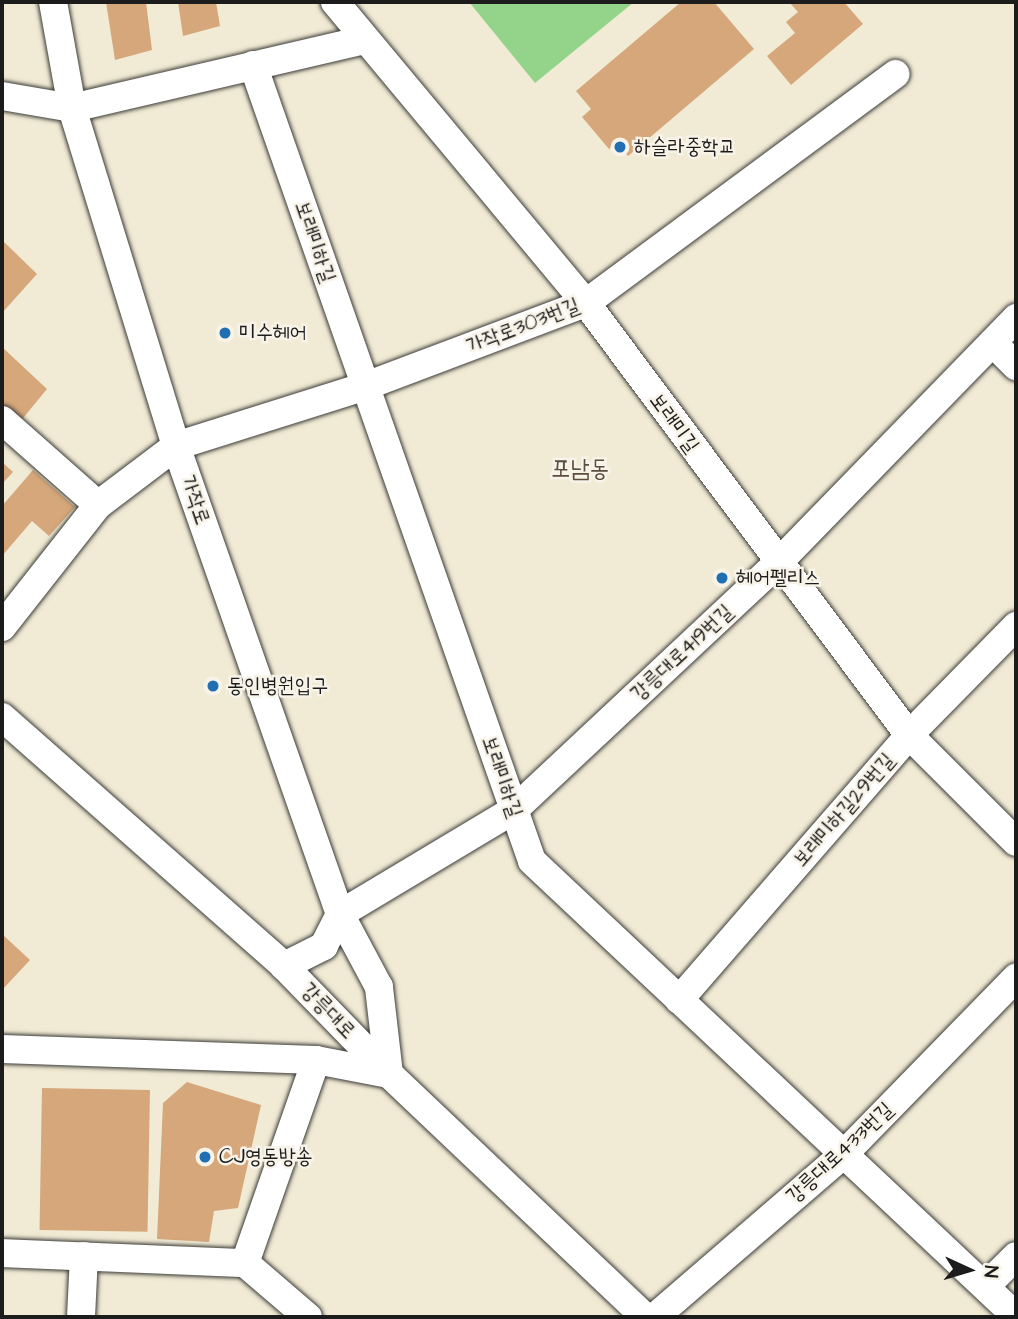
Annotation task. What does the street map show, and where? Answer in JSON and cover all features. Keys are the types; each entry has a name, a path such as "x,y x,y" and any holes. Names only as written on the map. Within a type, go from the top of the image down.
{"street":[{"name":"가작로","path":"53,2 72,108 176,446 340,914 379,987 389,1074"},
{"name":"보래미길","path":"335,2 586,303 909,735 1016,842"},
{"path":"2,96 72,108 364,40"},
{"name":"보래미하길","path":"253,65 532,861 1016,1316"},
{"name":"가작로303번길","path":"2,627 98,505 176,446 366,386 586,303 896,74"},
{"name":"강릉대로419번길","path":"340,914 514,810 778,563 1016,318"},
{"path":"993,343 1016,366"},
{"path":"2,420 98,505"},
{"name":"보래미하길29번길","path":"679,1000 909,735 1016,626"},
{"name":"강릉대로","path":"2,717 284,966 389,1074 645,1317"},
{"path":"284,966 324,946 340,914"},
{"name":"강릉대로433번길","path":"654,1317 843,1155 1016,978"},
{"path":"2,1049 316,1060 389,1074"},
{"path":"245,1264 316,1060"},
{"path":"2,1253 245,1264 308,1317"},
{"path":"80,1317 84,1256"},
{"path":"986,1286 1016,1256"}],"green space":[{"path":"469,2 634,2 535,83"}],"building":[{"path":"106,2 146,2 152,50 115,60"},
{"path":"178,2 216,2 220,26 183,36"},
{"path":"681,2 714,2 754,49 628,156 616,143 609,149 582,117 591,109 576,91"},
{"path":"789,2 844,2 863,24 791,85 767,56 795,33 786,22 798,12"},
{"path":"2,240 37,274 2,313"},
{"path":"2,347 47,389 19,423 2,407"},
{"path":"2,462 13,472 2,484"},
{"path":"33,470 75,507 49,536 32,521 2,556 2,506"},
{"path":"2,934 30,960 2,990"},
{"name":"CJ영동방송","path":"187,1082 261,1105 238,1208 214,1211 209,1242 157,1239 163,1103"},
{"path":"42,1088 150,1090 148,1232 40,1230"}],"place":[{"name":"하슬라중학교","path":"620,147"},
{"name":"미수헤어","path":"225,333"},
{"name":"헤어펠리스","path":"722,578"},
{"name":"동인병원입구","path":"213,686"},
{"name":"CJ영동방송","path":"205,1157"}],"district":[{"name":"포남동","path":"580,470"}]}
